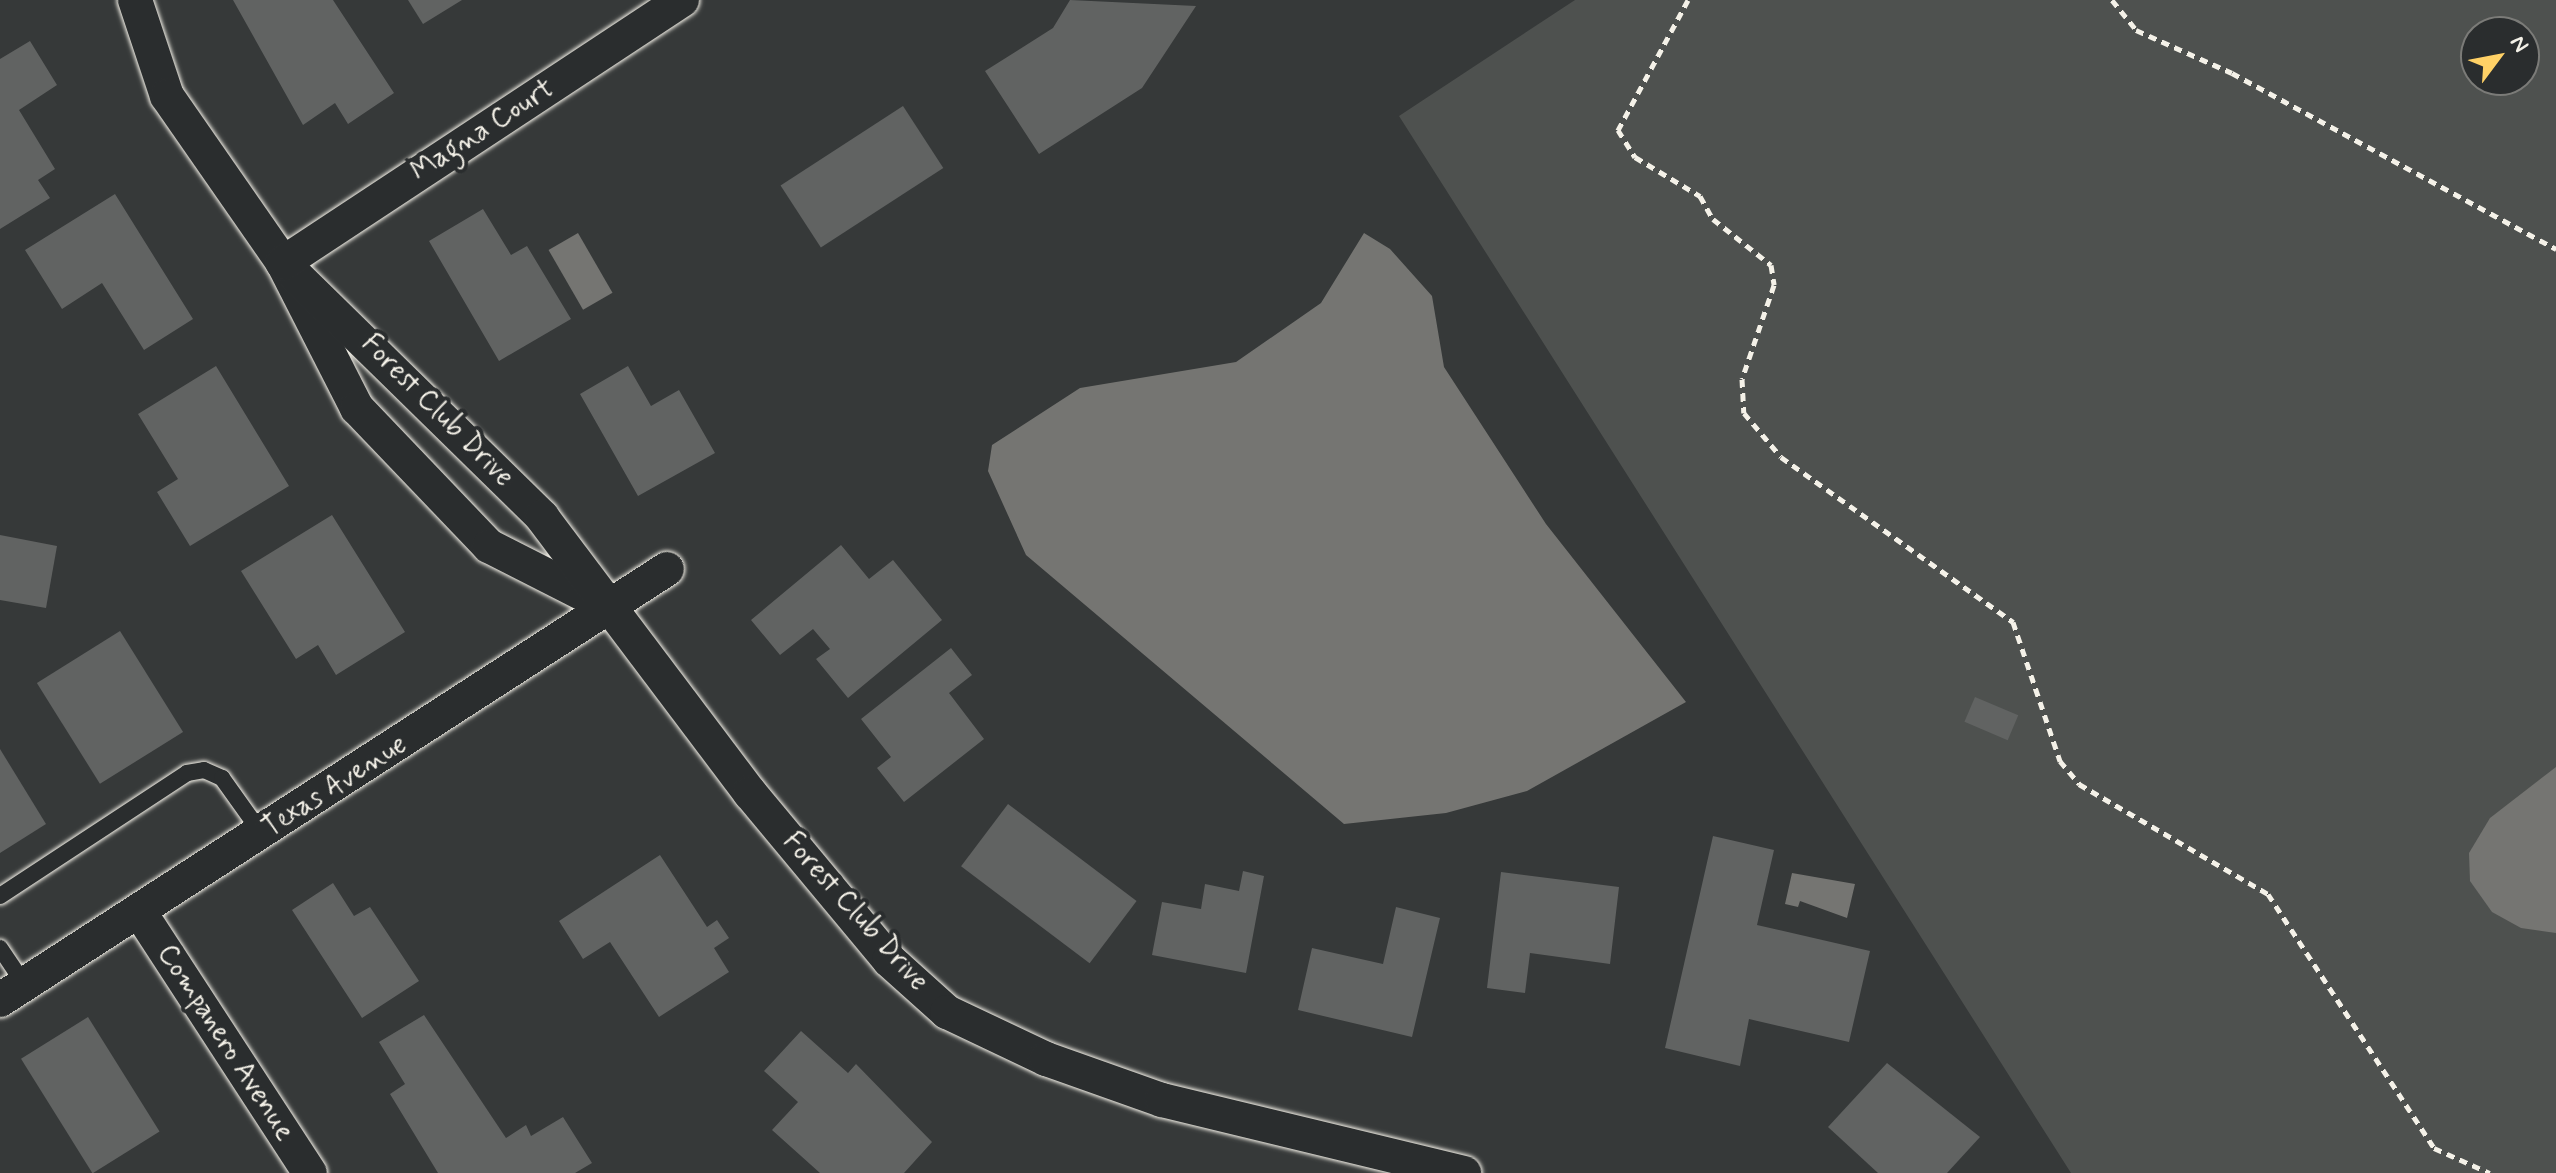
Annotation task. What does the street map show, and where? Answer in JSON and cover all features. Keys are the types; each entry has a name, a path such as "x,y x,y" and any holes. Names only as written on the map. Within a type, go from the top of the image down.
{"street":[{"name":"Forest Club Drive","path":"135,0 167,96 283,263 357,408 489,546 609,607"},
{"name":"Magna Court","path":"283,263 682,0"},
{"name":"Forest Club Drive","path":"283,263 542,517 750,793 889,960 947,1012 1046,1059 1162,1100 1464,1173"},
{"name":"Texas Avenue","path":"13,993 141,914 667,569"},
{"name":"Companero Avenue","path":"141,914 310,1173"}],"lane":[{"path":"0,896 187,773 204,770 222,778 263,834"},
{"path":"0,948 13,993"}],"path":[{"path":"1688,0 1618,130 1635,157 1700,196 1713,219 1771,265 1774,285 1742,379 1744,413 1781,457 2013,622 2060,761 2079,784 2268,894 2434,1148 2490,1173"},
{"path":"2112,0 2136,30 2232,73 2556,249"}],"shaded area":[{"path":"1575,0 2556,0 2556,1173 2071,1173 1399,116"},
{"path":"578,233 612,293 583,310 549,250"},
{"path":"1364,233 1390,249 1432,296 1444,367 1546,524 1686,702 1527,791 1446,813 1344,824 1026,555 988,471 992,445 1080,388 1236,362 1321,303"},
{"path":"2556,767 2556,933 2521,928 2492,912 2470,881 2469,853 2490,818"},
{"path":"1792,873 1855,884 1847,918 1800,901 1798,907 1785,904"}],"building":[{"path":"233,0 333,0 394,93 348,124 335,103 303,125"},
{"path":"408,0 462,0 423,24"},
{"path":"1070,0 1196,6 1142,88 1039,154 985,71 1053,28"},
{"path":"30,41 57,85 19,110 55,169 38,180 50,198 0,229 0,59"},
{"path":"903,106 943,168 821,248 781,186"},
{"path":"115,194 193,319 144,350 102,283 62,309 25,250"},
{"path":"483,209 511,255 527,246 571,319 499,361 429,241"},
{"path":"216,366 289,486 190,546 157,492 178,479 138,414"},
{"path":"628,366 651,406 679,390 715,453 638,496 580,394"},
{"path":"332,515 405,632 336,675 318,645 296,659 241,571"},
{"path":"0,535 57,546 46,608 0,600"},
{"path":"841,545 869,579 893,560 942,620 848,698 816,659 830,649 813,629 780,655 751,620"},
{"path":"120,631 183,732 100,784 37,683"},
{"path":"951,648 972,675 949,693 984,739 904,802 877,768 891,757 861,719"},
{"path":"1975,697 2018,715 2008,740 1964,722"},
{"path":"0,749 46,824 0,853"},
{"path":"1008,804 1137,901 1090,963 961,866"},
{"path":"1713,836 1774,850 1757,925 1870,951 1849,1042 1749,1019 1740,1066 1665,1048"},
{"path":"660,855 707,927 717,920 729,938 714,948 729,972 659,1017 610,942 583,959 559,921"},
{"path":"1243,871 1264,876 1246,973 1152,955 1162,902 1201,909 1205,884 1239,891"},
{"path":"1501,872 1619,887 1610,964 1530,953 1525,993 1487,988"},
{"path":"333,883 354,916 370,907 419,981 362,1018 292,910"},
{"path":"1396,907 1440,918 1412,1037 1298,1010 1312,948 1383,964"},
{"path":"424,1015 506,1138 526,1125 531,1136 563,1117 592,1163 575,1173 438,1173 390,1094 405,1084 379,1042"},
{"path":"88,1017 160,1131 92,1173 21,1059"},
{"path":"801,1031 848,1073 856,1064 932,1142 904,1173 820,1173 772,1130 798,1102 764,1071"},
{"path":"1887,1063 1980,1137 1947,1173 1878,1173 1828,1127"}]}
